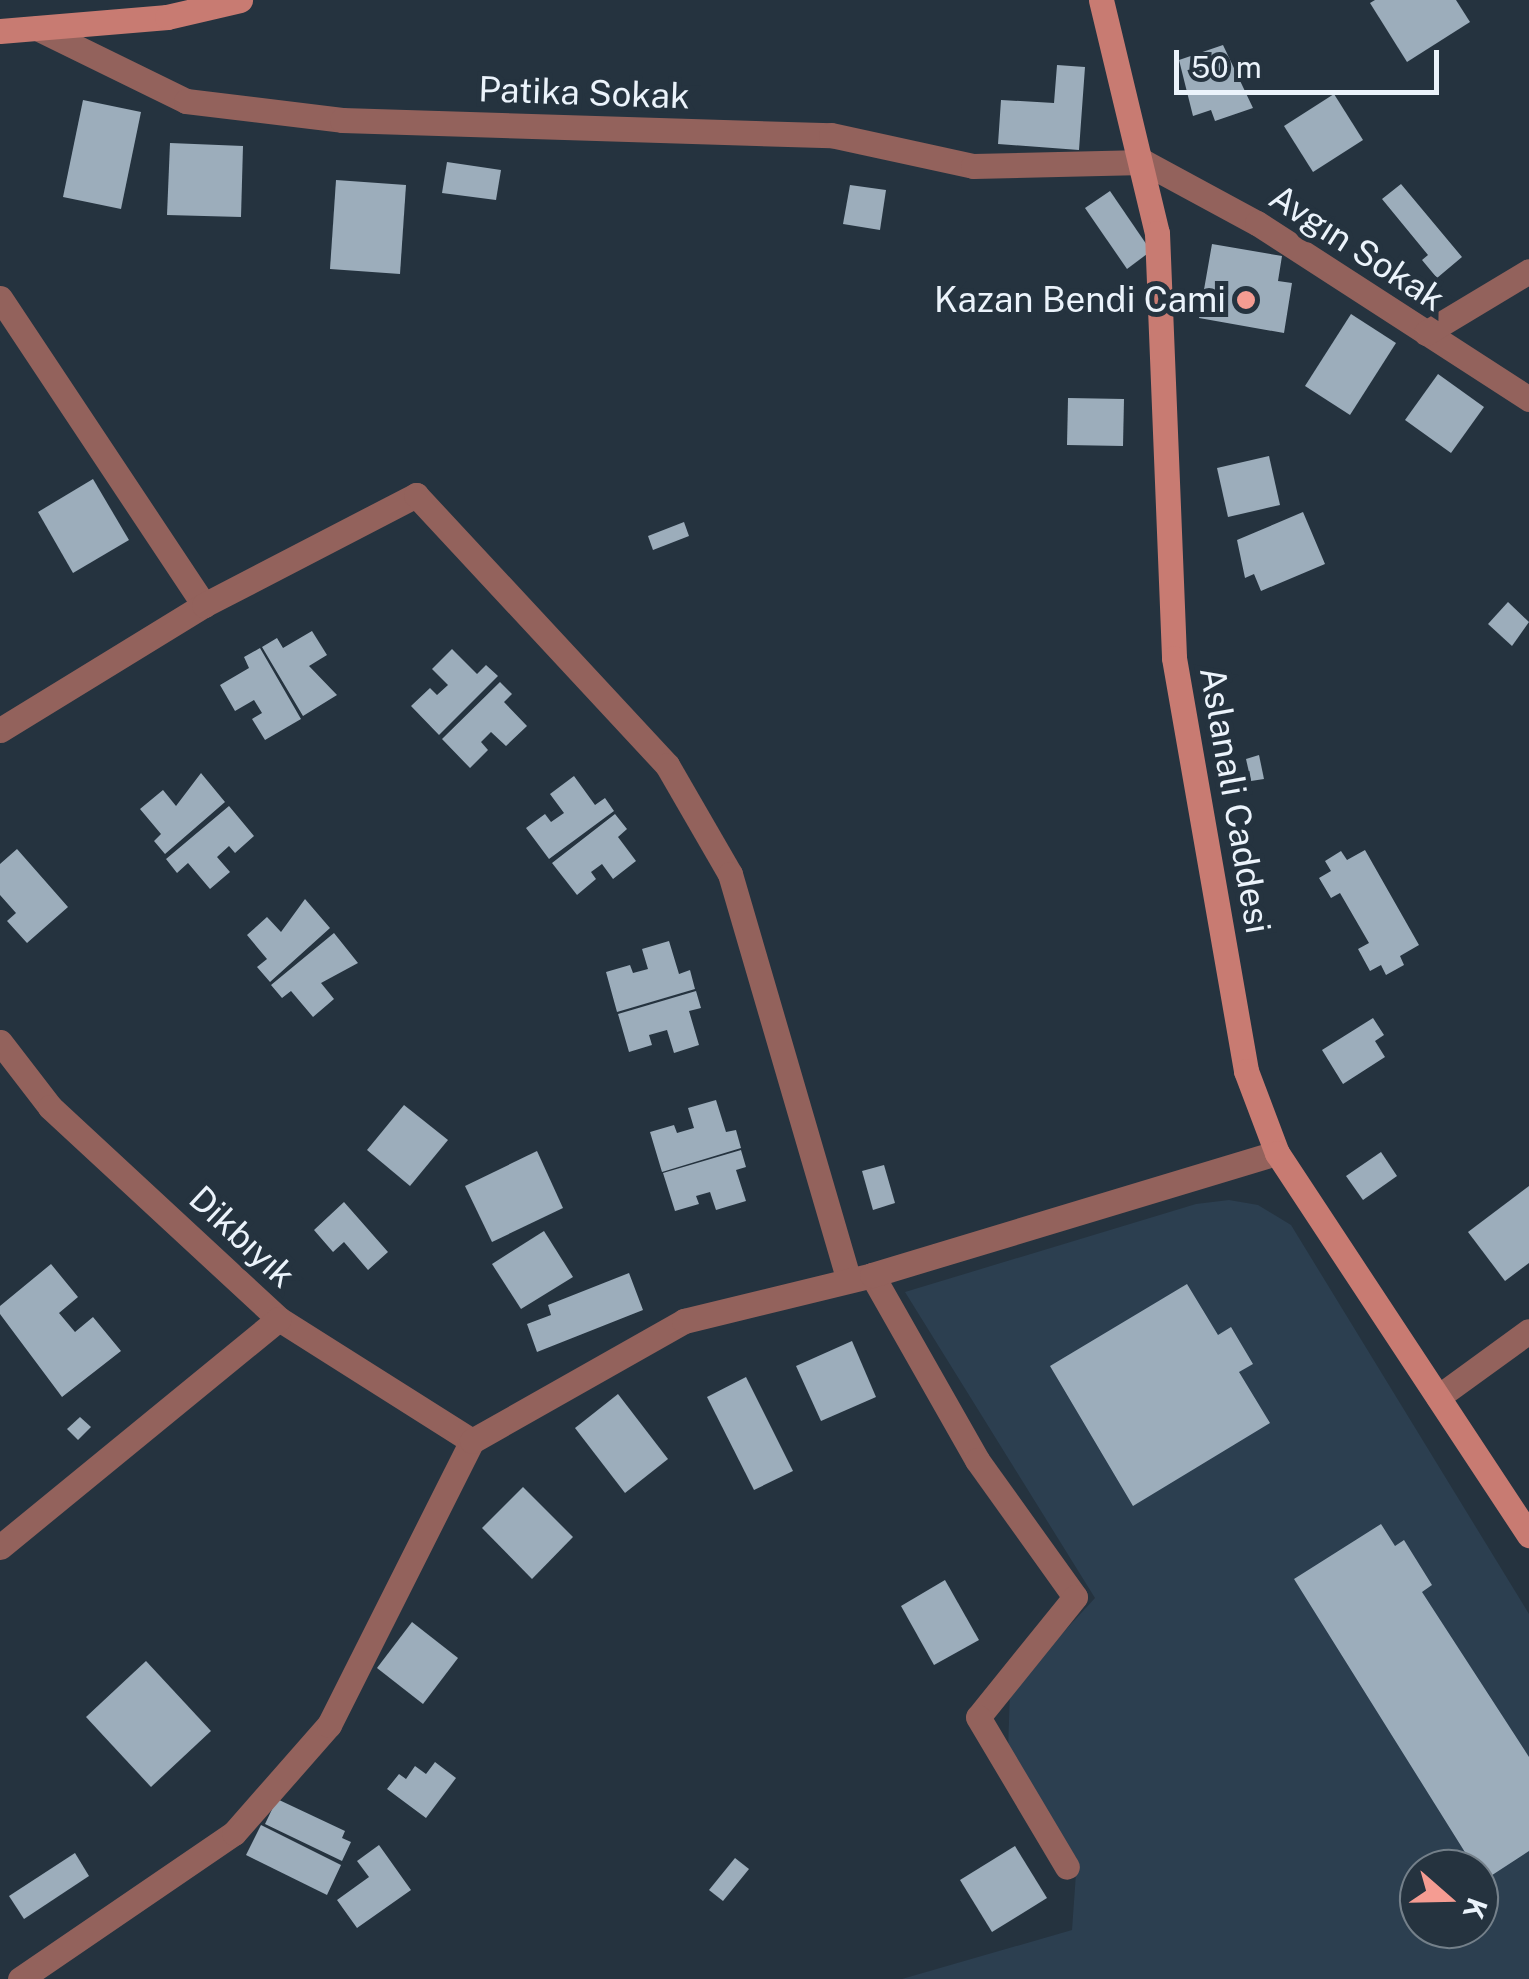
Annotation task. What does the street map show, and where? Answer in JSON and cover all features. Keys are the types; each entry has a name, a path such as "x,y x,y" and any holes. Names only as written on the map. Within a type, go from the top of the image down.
{"street":[{"path":"0,30 167,17 240,0"},
{"name":"Aslanali Caddesi","path":"1101,0 1144,162 1163,322 1164,492 1174,658 1246,1071 1276,1153 1529,1536"},
{"name":"Patika Sokak","path":"37,28 186,102 342,120 832,135 973,166 1144,162"},
{"name":"Avgın Sokak","path":"1144,162 1257,223 1529,399"},
{"path":"1426,333 1529,270"},
{"path":"0,298 204,605"},
{"path":"0,730 204,605 416,495 667,765 730,874 861,1278 978,1460 1074,1597 978,1717 1067,1867"},
{"name":"Dikbıyık","path":"0,1042 50,1107 279,1319 472,1441"},
{"path":"20,1979 234,1832 329,1724 472,1441 684,1321 861,1278 1276,1153"},
{"path":"0,1548 279,1319"},
{"path":"1438,1398 1529,1330"}],"shaded area":[{"path":"1229,1200 1258,1205 1291,1225 1529,1614 1529,1979 902,1979 1072,1930 1077,1859 1008,1752 1010,1690 1095,1598 905,1292 1196,1204"}],"building":[{"path":"1456,0 1470,22 1407,62 1370,3"},
{"path":"1223,45 1253,108 1215,121 1211,110 1193,116 1179,60"},
{"path":"1057,65 1085,67 1079,150 998,144 1001,100 1054,103"},
{"path":"1334,94 1363,140 1313,172 1284,126"},
{"path":"83,100 141,112 121,209 63,197"},
{"path":"170,143 243,146 241,217 167,215"},
{"path":"447,162 501,170 496,200 442,193"},
{"path":"336,180 406,185 400,274 330,269"},
{"path":"1401,184 1462,257 1437,278 1422,260 1428,255 1382,199"},
{"path":"850,185 886,190 880,230 843,224"},
{"path":"1110,191 1151,251 1127,269 1085,208"},
{"name":"Kazan Bendi Cami","path":"1212,244 1282,256 1278,281 1292,283 1284,333 1199,318"},
{"path":"1351,314 1396,343 1350,415 1305,386"},
{"path":"1438,374 1484,407 1451,453 1405,420"},
{"path":"1068,398 1124,399 1123,446 1067,445"},
{"path":"1269,456 1280,505 1228,517 1217,468"},
{"path":"93,479 129,540 73,573 38,512"},
{"path":"1303,512 1325,564 1261,591 1254,574 1245,578 1237,540"},
{"path":"684,522 689,536 653,550 648,536"},
{"path":"1508,602 1529,622 1512,646 1488,624"},
{"path":"312,631 327,655 309,666 337,695 303,716 262,647 277,638 283,648"},
{"path":"260,648 301,719 265,740 252,719 262,713 254,700 235,711 220,685 249,668 244,657"},
{"path":"452,649 477,674 486,665 498,676 439,735 411,706 430,688 437,695 448,685 432,669"},
{"path":"500,682 512,694 504,702 527,726 506,746 491,732 481,742 488,750 470,768 442,739"},
{"path":"1259,755 1264,779 1251,781 1246,759"},
{"path":"201,773 225,802 165,854 154,841 161,834 140,809 163,790 176,806"},
{"path":"574,776 595,805 605,798 614,811 549,859 526,828 545,814 551,822 564,813 550,794"},
{"path":"229,806 254,836 235,853 229,846 217,857 230,872 210,889 188,863 177,873 166,859"},
{"path":"615,814 627,829 618,837 636,861 613,879 602,864 591,872 596,879 577,895 552,863"},
{"path":"17,849 68,907 27,943 7,921 16,913 0,895 0,864"},
{"path":"1365,850 1419,945 1400,956 1404,965 1386,975 1381,965 1370,971 1358,949 1369,943 1340,893 1331,898 1319,878 1331,871 1325,861 1341,851 1347,860"},
{"path":"305,899 330,928 270,982 257,967 267,959 247,935 267,917 281,932"},
{"path":"334,933 358,963 321,983 334,999 313,1017 291,991 282,998 271,985"},
{"path":"669,941 679,974 690,970 695,989 617,1012 606,972 630,965 633,973 648,969 642,949"},
{"path":"696,991 701,1008 689,1011 699,1045 674,1053 667,1030 649,1035 652,1045 629,1052 618,1014"},
{"path":"1373,1018 1384,1035 1375,1041 1385,1057 1343,1084 1322,1050"},
{"path":"716,1100 726,1132 736,1130 741,1148 662,1172 650,1132 674,1125 677,1133 694,1128 688,1108"},
{"path":"404,1105 448,1140 410,1186 367,1150"},
{"path":"741,1150 746,1167 736,1170 746,1201 716,1210 710,1192 696,1196 699,1204 675,1211 663,1173"},
{"path":"537,1151 563,1208 492,1242 465,1186"},
{"path":"1381,1152 1397,1176 1363,1200 1346,1176"},
{"path":"884,1165 895,1203 873,1210 862,1171"},
{"path":"1529,1186 1529,1263 1505,1281 1468,1232"},
{"path":"344,1202 388,1252 368,1270 344,1242 333,1252 314,1230"},
{"path":"544,1231 573,1277 521,1309 492,1264"},
{"path":"51,1264 78,1297 59,1313 75,1332 93,1317 121,1351 62,1397 0,1314 0,1306"},
{"path":"629,1273 643,1310 537,1352 527,1324 551,1315 548,1305"},
{"path":"1187,1284 1218,1335 1231,1327 1253,1364 1239,1372 1270,1423 1133,1506 1050,1366"},
{"path":"852,1341 876,1397 821,1421 796,1366"},
{"path":"746,1377 793,1471 754,1490 707,1397"},
{"path":"618,1394 668,1459 625,1493 575,1428"},
{"path":"80,1417 91,1427 78,1440 67,1429"},
{"path":"523,1487 573,1537 532,1579 482,1528"},
{"path":"1381,1524 1395,1546 1404,1540 1432,1585 1422,1592 1529,1757 1529,1851 1499,1871 1499,1849 1463,1849 1294,1579"},
{"path":"945,1580 979,1640 934,1665 901,1606"},
{"path":"412,1622 458,1658 423,1704 377,1668"},
{"path":"146,1661 211,1731 151,1787 86,1717"},
{"path":"435,1762 456,1778 426,1818 387,1789 399,1774 406,1779 415,1766 426,1774"},
{"path":"277,1799 345,1831 342,1838 351,1842 342,1861 265,1824"},
{"path":"261,1825 341,1865 327,1895 246,1855"},
{"path":"379,1845 411,1890 357,1928 337,1900 369,1877 357,1861"},
{"path":"1015,1846 1047,1898 992,1932 960,1880"},
{"path":"75,1853 89,1876 24,1919 9,1896"},
{"path":"735,1858 749,1869 723,1901 709,1890"}],"place":[{"name":"Kazan Bendi Cami","path":"1246,300"}]}
